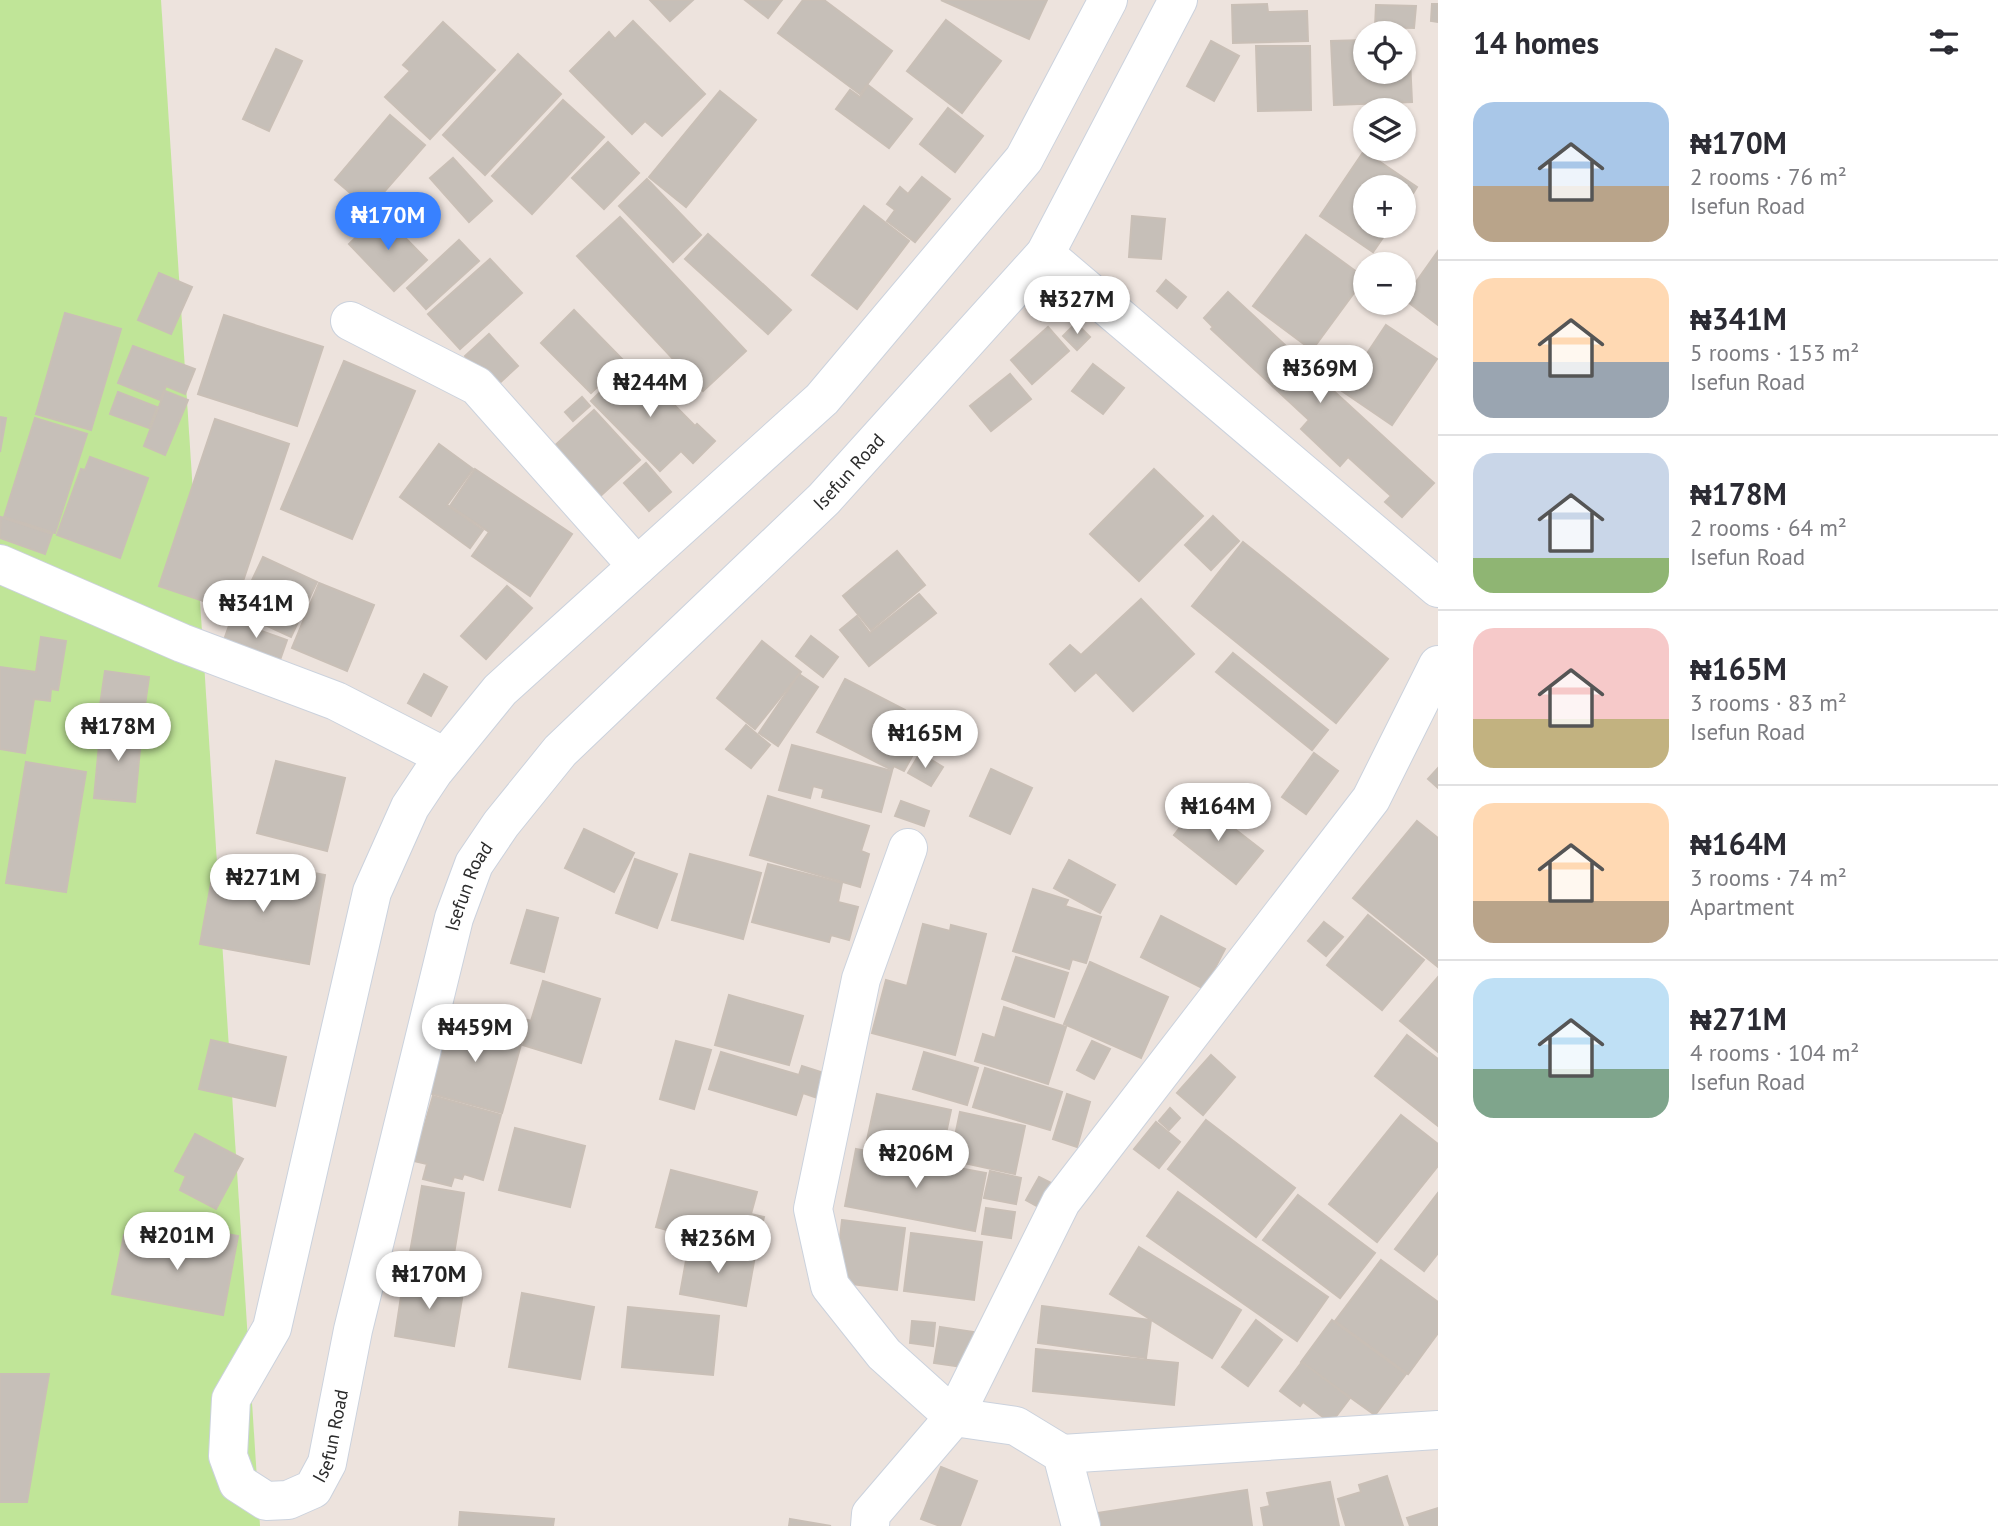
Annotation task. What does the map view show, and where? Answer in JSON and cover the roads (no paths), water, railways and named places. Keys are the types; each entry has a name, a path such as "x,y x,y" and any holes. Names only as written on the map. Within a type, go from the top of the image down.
{"street":[{"name":"Isefun Road","path":"1108,0 1024,159 822,399 500,690 445,757 410,807 372,891 272,1328 231,1399 228,1456 238,1483 266,1501 288,1500 313,1489 327,1463 353,1330 454,918 474,864 501,824 560,751 824,499 1045,254 1178,0"},
{"path":"1045,254 1438,588"},
{"path":"350,321 477,386 637,566"},
{"path":"0,564 181,643 336,701 445,757"},
{"path":"870,1526 871,1514 954,1417 1061,1202 1371,799 1438,665"},
{"path":"908,848 861,979 813,1209 830,1286 884,1354 954,1417 1016,1426 1062,1454 1438,1430"},
{"path":"1062,1454 1081,1526"}]}
